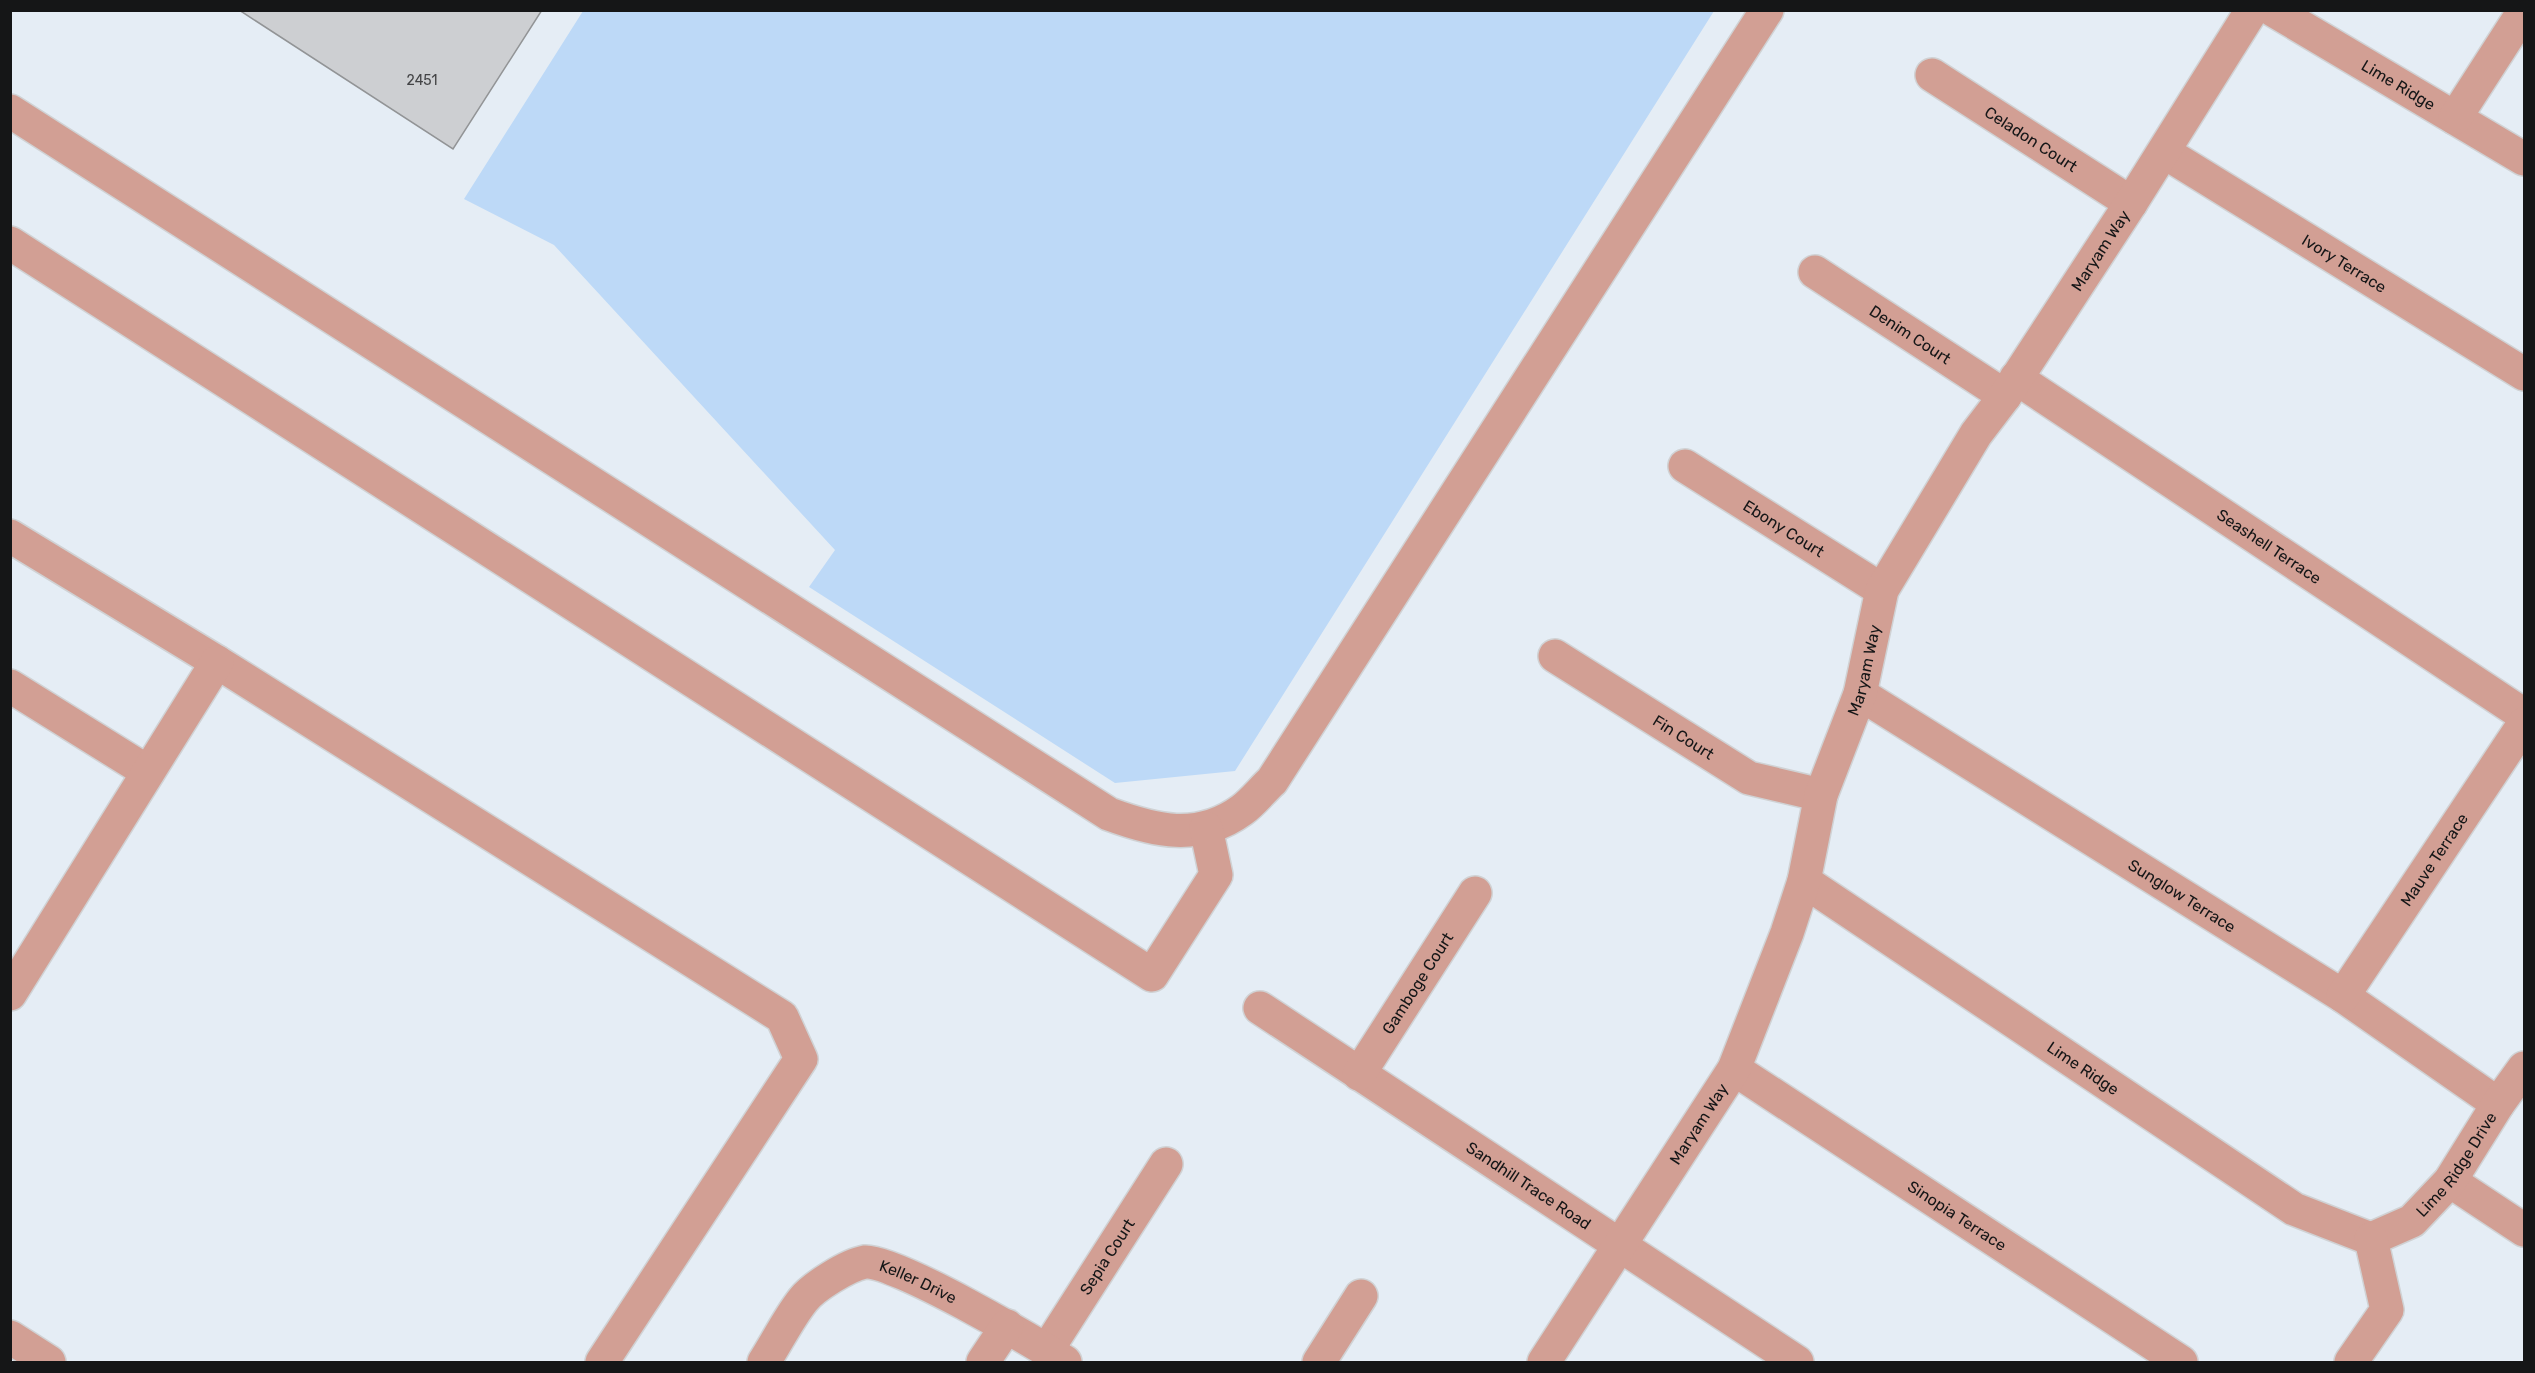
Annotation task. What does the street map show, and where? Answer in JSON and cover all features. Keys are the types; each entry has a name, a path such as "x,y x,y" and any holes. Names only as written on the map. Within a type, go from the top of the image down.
{"street":[{"path":"10,111 1108,814 1168,832 1206,828 1242,810 1272,781 1767,10"},
{"name":"Maryam Way","path":"1544,1362 1734,1069 1787,933 1804,881 1821,795 1860,694 1882,590 1976,434 2010,387 2131,203 2252,10"},
{"name":"Lime Ridge","path":"2273,10 2524,159"},
{"path":"2455,118 2524,11"},
{"name":"Celadon Court","path":"1932,75 2131,203"},
{"name":"Ivory Terrace","path":"2164,152 2524,374"},
{"path":"10,243 1152,975 1216,875 1206,828"},
{"name":"Denim Court","path":"1815,272 2010,387"},
{"name":"Seashell Terrace","path":"2010,387 2524,715"},
{"name":"Ebony Court","path":"1685,466 1882,590"},
{"path":"10,536 218,662 782,1017 801,1059 602,1362"},
{"name":"Fin Court","path":"1555,656 1749,778 1821,795"},
{"path":"10,994 218,662"},
{"path":"10,686 148,772"},
{"name":"Sunglow Terrace","path":"1860,694 2343,996 2498,1104"},
{"name":"Mauve Terrace","path":"2343,996 2524,724"},
{"name":"Lime Ridge","path":"1804,881 2294,1209 2371,1239"},
{"name":"Gamboge Court","path":"1359,1074 1475,893"},
{"name":"Sandhill Trace Road","path":"1260,1008 1797,1362"},
{"name":"Lime Ridge Drive","path":"2371,1239 2412,1221 2450,1181 2498,1104 2524,1068"},
{"name":"Sinopia Terrace","path":"1734,1069 2181,1362"},
{"name":"Sepia Court","path":"1056,1356 1166,1164"},
{"path":"2450,1181 2524,1230"},
{"path":"2351,1362 2387,1310 2371,1239"},
{"name":"Keller Drive","path":"764,1362 804,1298 839,1272 866,1262 896,1270 1007,1326 1056,1356"},
{"path":"1319,1362 1361,1296"},
{"path":"983,1362 1007,1326"},
{"path":"10,1337 49,1362"}],"shaded area":[{"path":"10,11 2524,11 2524,1362 11,1362"},
{"path":"583,11 1714,11 1235,771 1115,783 809,587 835,550 554,245 464,199"}],"building":[{"path":"239,10 542,10 453,149"}]}
